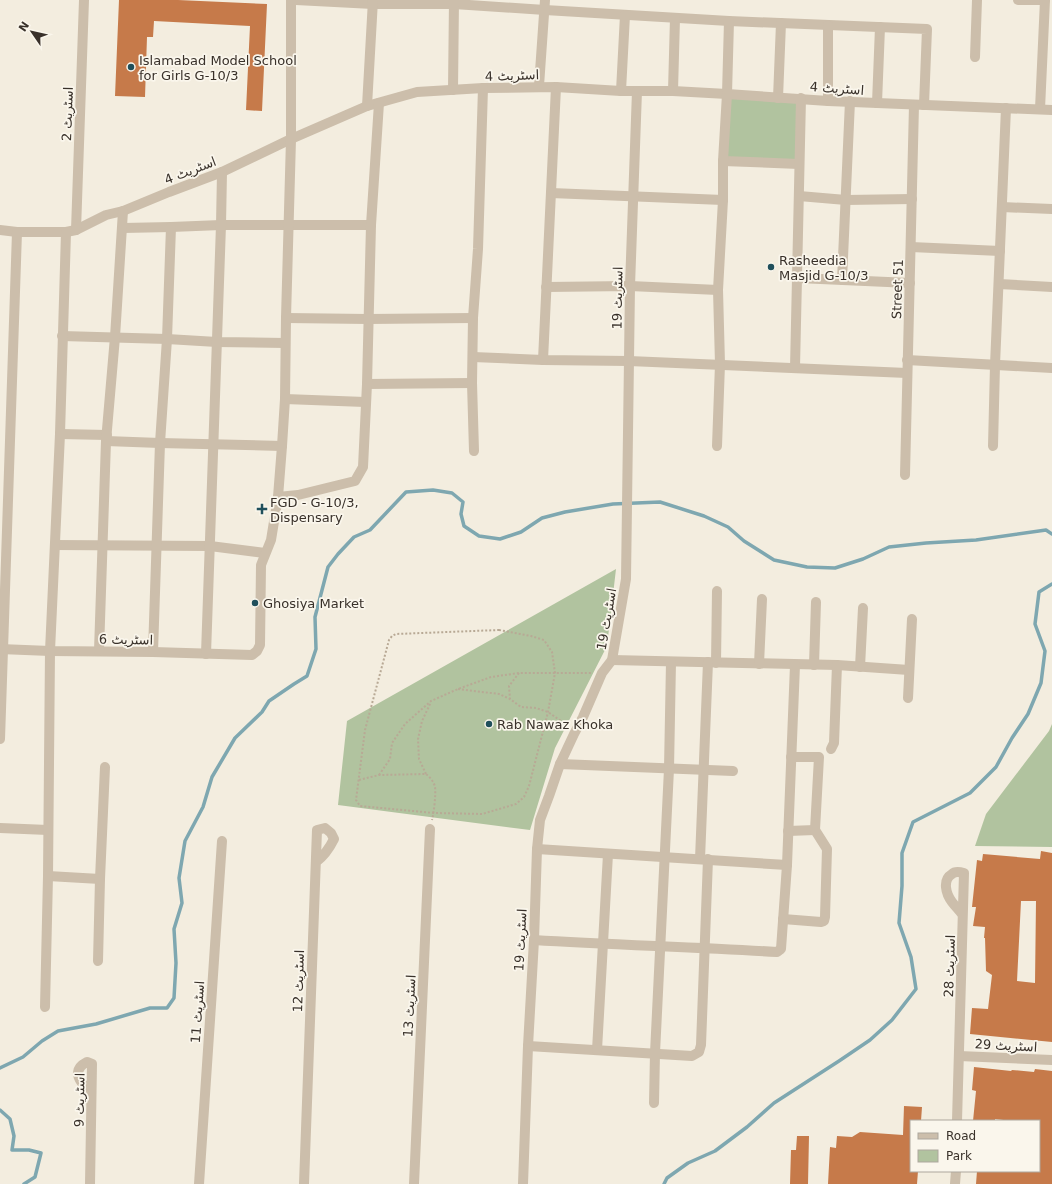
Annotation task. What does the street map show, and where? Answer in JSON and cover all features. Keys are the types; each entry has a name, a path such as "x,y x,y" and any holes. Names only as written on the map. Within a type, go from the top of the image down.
{"street":[{"name":"اسٹریٹ 2","path":"76,230 84,0"},
{"path":"55,545 210,546 265,553 271,540 278,497 285,399 291,139 291,0"},
{"path":"296,0 545,5 625,15 828,26 880,27 877,103"},
{"path":"975,57 977,0"},
{"path":"1018,0 1045,0 1040,109"},
{"path":"367,106 373,2"},
{"path":"453,90 454,2"},
{"path":"539,86 545,5"},
{"path":"621,91 625,15"},
{"path":"673,92 675,18"},
{"path":"717,446 720,364 718,290 723,200 723,161 729,21"},
{"path":"778,98 781,23"},
{"path":"828,26 828,101"},
{"name":"Street 51","path":"880,27 927,29 919,105 912,199 905,475"},
{"name":"اسٹریٹ 4","path":"0,230 17,232 66,232 76,230 106,215 123,211 222,172 291,139 367,106 417,92 539,86 621,91 727,94 828,101 1052,110"},
{"path":"543,360 556,87"},
{"path":"474,451 472,383 473,318 478,249 483,88"},
{"name":"اسٹریٹ 19","path":"524,1184 528,1046 537,849 540,820 560,764 602,673 612,660 626,579 630,286 637,91"},
{"path":"796,368 801,98"},
{"path":"842,280 850,101"},
{"path":"278,497 298,495 355,481 363,467 367,384 371,225 379,103"},
{"path":"993,446 1006,108"},
{"path":"723,161 799,164"},
{"path":"206,654 222,225 222,172"},
{"path":"551,193 723,200"},
{"path":"799,196 846,200 912,199"},
{"path":"1002,207 1052,209"},
{"path":"99,651 107,438 123,211"},
{"path":"123,228 222,225 371,225"},
{"path":"153,652 160,443 167,339 171,227"},
{"path":"0,739 17,232"},
{"path":"45,1007 50,651 60,434 66,232"},
{"path":"911,247 1000,251"},
{"path":"798,278 910,283"},
{"path":"999,284 1052,287"},
{"path":"546,287 630,286 718,290"},
{"path":"286,318 473,318"},
{"path":"62,336 286,343"},
{"path":"473,357 720,364 907,372"},
{"path":"907,360 1052,368"},
{"path":"367,384 472,383"},
{"path":"285,399 365,402"},
{"path":"60,434 160,443 282,446"},
{"name":"اسٹریٹ 6","path":"2,650 252,655 258,651 260,645 261,565 265,553"},
{"path":"528,1046 692,1056 699,1052 701,1045 705,947 704,770 717,591"},
{"path":"759,664 762,599"},
{"path":"814,665 816,602"},
{"path":"860,667 863,608"},
{"path":"908,698 912,619"},
{"path":"612,660 837,665 909,670"},
{"path":"654,1103 655,1053 669,769 671,662"},
{"path":"534,940 660,947 705,947 777,952 781,949 787,865 795,665"},
{"path":"831,749 834,743 837,665"},
{"path":"783,920 821,922 824,921 825,917 827,849 815,830 819,757 791,757"},
{"path":"560,764 733,771"},
{"path":"98,961 105,767"},
{"path":"0,828 48,830"},
{"name":"اسٹریٹ 12","path":"304,1184 317,830 325,828 331,833 334,839 324,856 316,862"},
{"name":"اسٹریٹ 13","path":"414,1184 430,829"},
{"path":"788,831 815,830"},
{"name":"اسٹریٹ 11","path":"198,1184 222,841"},
{"path":"537,849 787,865"},
{"path":"597,1050 608,854"},
{"name":"اسٹریٹ 28","path":"957,1120 964,872 956,872 952,873 948,877 945,888 951,902 962,914"},
{"path":"48,876 100,879"},
{"name":"اسٹریٹ 29","path":"959,1056 1052,1060"},
{"name":"اسٹریٹ 9","path":"90,1184 92,1064 87,1062 79,1069 78,1075 84,1086 91,1094"},
{"path":"955,1184 956,1172"}],"path":[{"path":"499,630 544,640 552,652 555,674 548,712 529,786 524,796 516,804 482,814 434,813 360,806 356,800 365,730 390,640 392,636 396,634 499,630"},
{"path":"379,775 390,759 392,743 405,724 432,701 458,688 491,677 519,673 602,673"},
{"path":"510,699 509,686 519,673"},
{"path":"458,688 499,694 510,699 521,707 536,708 548,712 561,721 574,734"},
{"path":"430,829 434,813 435,787 430,777 426,774 419,759 418,739 422,720 432,701"},
{"path":"359,780 379,775 426,774"}],"green space":[{"path":"729,97 800,101 795,160 726,159"},
{"path":"616,569 607,646 555,748 530,830 338,805 347,721"},
{"path":"1052,724 1052,847 975,846 986,814 1049,731"}],"building":[{"name":"Islamabad Model School for Girls G-10/3","path":"119,0 178,0 267,4 262,111 246,110 250,26 154,21 153,37 147,37 145,97 115,96"},
{"path":"1041,851 1052,853 1052,1042 970,1034 972,1008 988,1009 992,975 986,971 984,938 985,927 973,926 976,907 972,907 977,860 982,861 983,854 1040,859","holes":["1021,901 1036,901 1035,983 1017,981"]},
{"path":"974,1067 1011,1071 1034,1072 1035,1069 1052,1071 1052,1184 976,1184 977,1172 1040,1172 1040,1120 973,1120 976,1091 972,1090"},
{"path":"904,1106 922,1107 921,1120 910,1120 910,1172 918,1172 917,1184 828,1184 830,1147 836,1148 837,1136 852,1137 860,1132 903,1135"},
{"path":"797,1136 809,1136 808,1184 790,1184 791,1150 796,1150"}],"waterway":[{"path":"0,1068 23,1057 42,1041 58,1031 96,1024 150,1008 167,1008 174,998 176,963 174,929 182,903 179,878 185,841 203,807 212,777 235,738 262,712 269,701 307,676 316,649 315,617 328,567 354,537 370,530 406,492 433,490 452,493 463,502 461,514 464,526 479,536 500,539 521,532 542,518 565,512 613,504 660,502 704,516 728,527 744,541 774,560 807,567 835,568 863,559 889,547 976,540 1046,530 1052,534"},
{"path":"664,1184 667,1178 688,1163 715,1151 747,1127 774,1103 870,1040 892,1020 916,989 911,957 899,923 902,886 902,853 913,822 970,793 996,767 1012,738 1028,714 1041,683 1045,651 1035,624 1039,592 1052,584"},
{"path":"0,1110 10,1119 14,1136 12,1150 29,1150 41,1153 35,1177 24,1184"}],"place":[{"name":"Islamabad Model School for Girls G-10/3","path":"131,67"},
{"name":"Rasheedia Masjid G-10/3","path":"771,267"},
{"name":"FGD - G-10/3, Dispensary","path":"262,509"},
{"name":"Ghosiya Market","path":"255,603"},
{"name":"Rab Nawaz Khoka","path":"489,724"}]}
